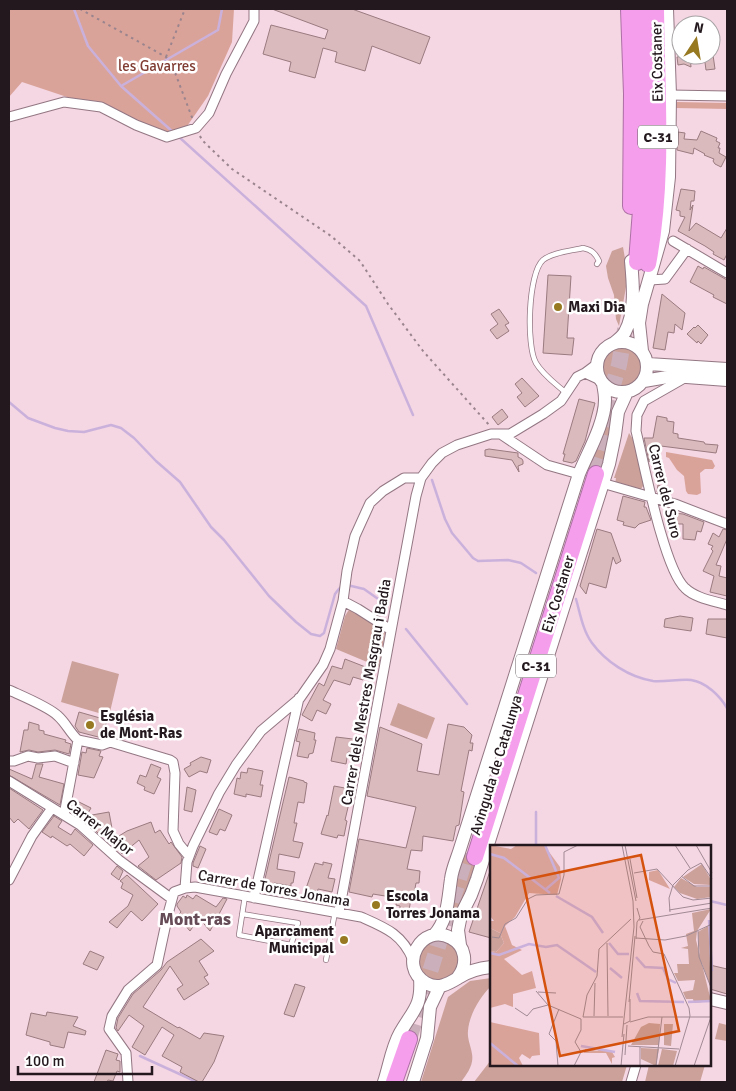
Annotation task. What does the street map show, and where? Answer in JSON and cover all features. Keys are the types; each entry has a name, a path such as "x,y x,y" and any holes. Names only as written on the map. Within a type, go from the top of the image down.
{"highway":[{"path":"629,9 632,104 630,234 642,267"},
{"name":"Eix Costaner","path":"642,267 644,161 643,9"},
{"name":"Eix Costaner","path":"642,267 653,240 658,173 656,9"},
{"name":"Eix Costaner","path":"471,855 590,476"},
{"path":"394,1082 413,1040 404,1082"}],"main road":[{"path":"642,267 642,304 639,323 642,351 648,364 647,373 644,381 635,390 627,392 611,390 602,382 597,372 598,358 605,349 626,331 630,316 633,283 642,267 663,230 669,177 670,95 667,9"},
{"path":"614,343 627,342 635,345 642,351"},
{"path":"648,364 727,369"},
{"path":"644,381 673,376 727,380"},
{"name":"Avinguda de Catalunya","path":"461,948 458,930 461,915 477,879 590,476 592,443 602,416 605,400 602,382"},
{"name":"Avinguda de Catalunya","path":"430,936 441,928 451,876 590,476 613,446 618,412 627,392"},
{"path":"430,936 448,936 475,961 490,967 440,986 429,984 420,978 414,970 413,960 418,945 430,936"},
{"path":"458,978 464,965 461,948"},
{"path":"384,1082 400,1034 417,1008 421,994 420,978"},
{"path":"413,1082 427,1038 430,1007 440,986"},
{"path":"711,999 727,1003"}],"street":[{"path":"9,117 64,102 100,107 136,125 168,137 196,128 209,113 226,74 254,21 254,9"},
{"path":"670,95 727,96"},
{"path":"674,241 727,273"},
{"path":"642,267 665,279 687,249"},
{"path":"186,888 189,856 219,794 236,765 261,732 300,698 323,665 330,649 343,597 355,536 370,503 383,490 404,478 421,478 442,453 457,445 491,434 510,434 543,414 561,401 577,377 597,364"},
{"path":"585,373 602,382"},
{"name":"Carrer del Suro","path":"687,377 642,403 636,431 666,551 679,582 685,589 694,594 727,605"},
{"path":"499,434 547,465 590,476 727,524"},
{"name":"Carrer dels Mestres Masgrau i Badia","path":"337,912 421,478"},
{"path":"343,597 391,630"},
{"path":"9,690 57,714 66,724 72,735 78,740 102,745 110,742 174,762 174,831 179,844 189,856"},
{"path":"254,898 300,698"},
{"path":"284,711 294,721"},
{"path":"64,815 78,740"},
{"path":"9,761 28,756 38,758 55,756 74,763"},
{"name":"Carrer Major","path":"9,782 80,825 118,860 172,899"},
{"path":"9,880 32,836 52,808"},
{"name":"Carrer de Torres Jonama","path":"172,899 174,892 196,887 337,912 367,920 402,939"},
{"path":"128,1082 126,1052 109,1029 109,1024 128,990 157,965 172,899"},
{"path":"402,939 410,941 430,936"},
{"path":"402,939 413,960"},
{"path":"631,1082 636,1066"}],"lane":[{"path":"566,393 544,374 537,364 530,345 534,277 539,264 544,258 583,248 595,254 599,261 598,264"},
{"path":"242,914 298,924 292,945 239,935 242,914 245,896"},
{"path":"326,960 337,912"}],"path":[{"path":"80,9 166,57 174,70 202,140 232,169 331,236 360,261 388,304 423,351 492,429 499,434"},
{"path":"166,57 185,9"}],"shaded area":[{"path":"623,247 628,276 619,326 616,319 614,295 606,266 612,251"},
{"path":"623,346 638,352 644,367 638,382 623,388 608,382 602,367 608,352"},
{"path":"610,405 615,407 611,439 599,475 583,470"},
{"path":"629,433 634,441 645,483 641,489 615,484 616,478 614,478"},
{"path":"350,608 385,633 379,667 336,649 345,616"},
{"path":"72,661 119,674 109,716 61,702"},
{"path":"398,703 435,718 427,739 390,725"},
{"path":"463,853 479,857 474,876 453,923 447,922"},
{"path":"434,940 442,940 449,943 455,949 458,960 455,971 449,977 442,980 434,980 427,977 421,971 418,964 418,956 421,949 427,943"},
{"path":"490,978 490,987 483,995 470,1019 468,1037 472,1051 471,1066 461,1082 421,1082 448,997 470,981"},
{"path":"719,1023 727,1025 727,1041 715,1039"},
{"path":"490,1061 490,1066 627,1066 622,1082 474,1082"},
{"path":"649,1066 705,1066 700,1082 645,1082"}],"green space":[{"name":"les Gavarres","path":"9,9 234,9 232,42 208,96 183,132 169,133 145,126 101,102 70,98 22,82 9,97"},
{"path":"677,102 727,103 727,109 675,108"},
{"path":"666,452 712,460 715,466 713,469 705,469 700,473 701,493 697,495 688,494 684,476 666,457"}],"building":[{"path":"272,9 352,9 430,37 420,64 372,46 365,71 335,62 337,52 323,48 315,78 289,71 291,62 263,54 271,25 325,39 328,30"},
{"path":"705,65 714,65 715,69 706,70"},
{"path":"701,131 717,138 716,141 720,143 719,153 726,157 721,167 715,164 714,159 694,148 693,154 677,150 678,132 685,133 684,139 697,140"},
{"path":"681,189 695,191 694,201 691,201 690,210 693,205 689,231 696,223 721,238 727,228 727,254 724,260 713,254 714,252 705,246 678,231 685,217 680,216 680,211 676,210"},
{"path":"698,266 703,269 704,267 727,280 727,304 690,282"},
{"name":"Maxi Dia","path":"548,275 571,276 567,338 574,338 572,355 543,353"},
{"path":"662,294 685,313 682,330 675,324 674,333 668,332 665,350 653,348"},
{"path":"499,309 509,323 505,325 509,331 497,339 490,330 498,324 491,314"},
{"path":"698,325 708,335 701,344 698,341 697,343 687,334"},
{"path":"522,378 539,396 525,407 517,397 522,393 515,384"},
{"path":"579,399 595,403 585,441 576,461 572,463 563,461 565,454 563,454"},
{"path":"502,409 508,417 498,425 492,417"},
{"path":"657,416 674,422 673,433 678,434 678,438 718,445 716,453 653,445 649,462 644,438 653,438"},
{"path":"485,450 518,453 518,457 523,461 523,464 518,466 519,472 512,460 485,456"},
{"path":"658,485 667,489 666,495 657,492"},
{"path":"623,496 645,502 644,507 646,507 651,520 639,524 635,528 623,525 624,522 617,520"},
{"path":"673,513 683,514 704,522 701,532 697,531 695,540 683,539 683,524 673,524"},
{"path":"597,529 611,533 621,561 616,564 613,557 606,588 589,583 586,594 580,586"},
{"path":"723,529 727,530 727,539 716,565 721,566 719,576 727,578 727,596 710,592 714,576 703,571 713,551 711,549 713,546 708,544 713,533 719,537"},
{"path":"680,616 693,618 691,631 664,627 665,619"},
{"path":"708,619 727,619 727,638 706,634"},
{"path":"345,659 368,668 363,680 353,677 350,685 334,680 323,700 331,704 326,714 317,710 312,721 302,715 319,683 324,686 332,666 342,669"},
{"name":"Església de Mont-Ras","path":"79,712 107,720 102,738 79,732 75,726"},
{"path":"29,722 39,725 39,730 44,731 44,734 66,740 65,742 71,744 69,754 55,750 20,752 24,730 28,730"},
{"path":"448,724 464,727 472,735 470,743 473,743 472,751 469,750 461,791 464,792 459,825 456,826 453,841 423,836 422,851 411,850 407,869 420,871 419,883 416,883 409,910 400,909 400,906 396,905 397,898 373,894 372,897 349,892 359,839 406,848 416,807 367,796 380,727 422,744 417,771 439,775"},
{"path":"299,729 315,733 314,740 316,740 313,753 309,754 308,758 297,756 300,742 296,741"},
{"path":"336,737 361,740 359,754 348,752 346,764 331,761"},
{"path":"87,748 101,751 99,756 103,757 94,778 78,775 82,752 86,753"},
{"path":"201,757 211,760 207,773 200,771 189,777 184,769"},
{"path":"36,764 43,764 39,777 64,784 60,805 9,775 9,769 32,779"},
{"path":"151,764 161,768 157,777 161,779 154,794 144,790 145,787 137,783 140,775 146,777"},
{"path":"248,768 263,771 260,785 263,785 261,797 246,794 246,797 234,794 237,778 240,779 241,772 247,773"},
{"path":"289,777 307,783 304,803 298,802 294,823 297,823 293,841 303,843 299,858 279,854 277,869 295,872 291,886 274,883 273,885 264,883"},
{"path":"334,786 350,789 344,836 338,835 337,838 321,834 328,816"},
{"path":"187,787 196,790 192,812 184,810"},
{"path":"9,788 43,810 29,829 18,819 14,823 9,817"},
{"path":"73,799 91,808 84,820 71,812"},
{"path":"219,809 232,815 225,831 220,829 217,835 209,832"},
{"path":"109,812 114,839 127,831 151,822 155,833 160,830 169,844 171,842 182,857 181,863 156,880 138,866 149,857 139,840 122,854 102,834 101,836 96,831 92,815"},
{"path":"54,816 62,821 58,827 71,835 75,829 93,845 84,856 70,844 67,846 42,832"},
{"path":"200,846 206,849 198,868 193,866 193,863"},
{"path":"323,862 332,864 328,878 335,879 332,892 318,889 316,897 304,894 315,863 323,865"},
{"path":"117,866 123,871 119,880 111,874"},
{"path":"490,871 490,938 469,932"},
{"path":"127,875 158,904 142,921 131,911 117,928 109,922 128,906 133,895 121,888 123,883 120,881"},
{"path":"187,895 193,899 196,895 216,907 223,898 227,899 210,931 199,918 190,931 177,916 181,912 177,904 183,896 186,898"},
{"path":"201,939 214,951 199,961 208,975 204,977 209,984 184,1000 177,989 183,985 170,966 143,1007 200,1039 204,1033 224,1036 214,1062 202,1082 199,1082 180,1072 182,1067 162,1056 174,1035 162,1027 145,1055 132,1047 144,1026 129,1015 118,1031 116,1028 118,1018 133,994 161,970 167,962"},
{"path":"90,951 104,957 97,970 83,964"},
{"path":"711,965 727,969 727,994 711,989"},
{"path":"295,984 305,987 294,1017 284,1014"},
{"path":"47,1012 78,1017 73,1026 86,1031 85,1035 68,1032 64,1048 50,1045 50,1042 26,1035 31,1013 46,1016"},
{"path":"106,1050 118,1054 116,1060 120,1061 120,1072 117,1071 113,1081 94,1082"}],"waterway":[{"path":"74,9 88,46 121,86 173,132"},
{"path":"121,86 218,30 222,9"},
{"path":"179,137 366,306 413,415"},
{"path":"9,402 28,418 55,428 84,432 111,425 121,428 180,482 211,527 224,540 269,596 311,634 320,636 324,633 335,594 341,587"},
{"path":"432,480 445,519 452,533 473,558 478,561 508,560 521,563 536,573"},
{"path":"347,585 364,589 381,601"},
{"path":"576,599 582,622 589,638 598,650 619,668 635,676 653,681 697,681 712,690 727,708"},
{"path":"406,629 467,704"},
{"path":"536,812 536,845"},
{"path":"711,901 727,905"},
{"path":"140,1056 197,1082"}],"tunnel":[{"path":"604,414 619,365 626,324"},
{"path":"596,474 616,411"},
{"path":"409,1039 467,853"}],"place":[{"name":"Maxi Dia","path":"558,307"},
{"name":"Església de Mont-Ras","path":"90,725"},
{"name":"Escola Torres Jonama","path":"376,905"},
{"name":"Aparcament Municipal","path":"344,940"}],"district":[{"name":"Mont-ras","path":"195,919"}]}
